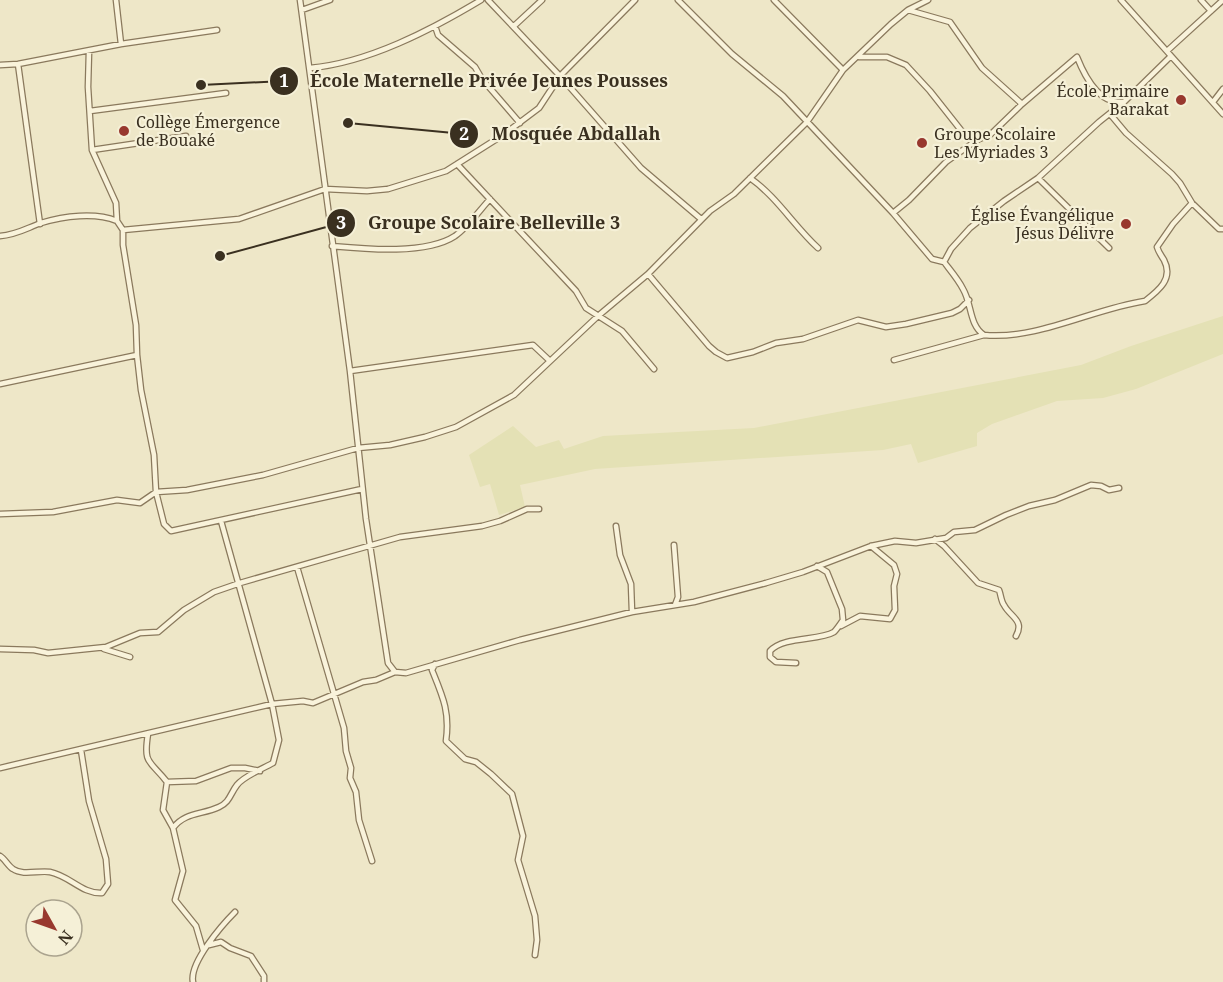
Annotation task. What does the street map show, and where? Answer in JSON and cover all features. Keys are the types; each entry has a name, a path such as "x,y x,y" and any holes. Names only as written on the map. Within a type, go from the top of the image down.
{"street":[{"path":"116,0 121,44"},
{"path":"300,0 350,371 370,546 388,663 395,672"},
{"path":"302,10 330,0"},
{"path":"310,68 351,62 435,26 481,0"},
{"path":"488,0 560,76 641,168 701,219"},
{"path":"514,26 542,0"},
{"path":"123,230 239,219 325,189 367,191 388,189 446,171 539,108 560,76 635,0"},
{"path":"678,0 732,54 783,96 932,259 944,262 963,288 978,331 984,335"},
{"path":"774,0 843,70"},
{"path":"0,514 53,512 117,500 140,503 156,492 187,490 263,475 358,448 413,440 456,427 514,395 598,316 648,274 710,210 734,194 807,122 843,70 891,24 908,10 928,0"},
{"path":"1121,0 1223,114"},
{"path":"1201,0 1211,11"},
{"path":"944,262 951,249 970,228 1038,178 1124,102 1223,0"},
{"path":"908,10 950,22 982,68 1022,104"},
{"path":"435,26 438,35 475,67 482,79 520,123"},
{"path":"0,65 18,64 121,44 217,30"},
{"path":"88,51 92,150 116,203 117,221 123,230 123,246 136,325 144,414 154,455 156,492 164,524 171,531 362,489"},
{"path":"858,57 887,57 906,65 964,134 977,140"},
{"path":"892,213 909,200 946,162 977,140 991,134 1077,57 1091,84 1101,94 1116,103 1124,102"},
{"path":"18,64 40,224"},
{"path":"1213,102 1223,89"},
{"path":"90,111 226,93"},
{"path":"1110,114 1126,133 1176,178 1192,203 1222,230"},
{"path":"92,150 186,136"},
{"path":"457,164 576,291 586,308 622,331 654,369"},
{"path":"750,178 762,187 818,248"},
{"path":"1038,178 1109,249"},
{"path":"332,246 376,250 422,247 440,242 455,236 490,199"},
{"path":"894,360 984,335 997,336 1038,329 1145,301 1158,292 1167,274 1164,260 1157,247 1192,203"},
{"path":"0,236 18,234 40,224 68,218 98,216 117,221"},
{"path":"648,274 709,346 727,358 753,352 776,343 803,339 858,320 886,327 952,313 969,300"},
{"path":"350,371 420,359 478,354 522,345 533,345 550,361"},
{"path":"0,384 137,355"},
{"path":"0,768 272,704 303,701 313,703 395,672 406,673 519,640 632,612 694,602 766,583 871,546 895,541 916,543 945,538 954,532 963,530 975,530 1017,510 1055,500 1091,485 1109,490 1119,488"},
{"path":"0,649 34,650 48,653 106,647 140,633 158,632 184,610 214,592 240,582 400,537 482,526 528,509 539,509"},
{"path":"173,828 178,821 190,815 219,807 229,801 237,784 273,763 279,740 272,704 240,582 221,521"},
{"path":"616,526 620,555 631,584 632,612"},
{"path":"935,539 978,583 999,590 1005,608 1015,616 1019,624 1016,636"},
{"path":"674,545 678,597 675,605"},
{"path":"796,663 776,662 770,657 770,651 774,646 783,643 834,632 849,620 860,616 891,619 895,610 894,586 897,574 894,565 871,546"},
{"path":"817,566 826,572 842,609 843,620 834,632"},
{"path":"297,567 344,728 346,751 351,768 350,778 356,792 359,820 372,861"},
{"path":"98,648 130,657"},
{"path":"435,664 432,670 447,710 449,722 446,741 465,759 476,762 491,774 512,794 523,836 519,860 535,916 537,940 535,955"},
{"path":"148,734 145,753 153,767 167,782 196,781 231,768 260,771"},
{"path":"0,856 11,869 20,872 50,872 71,879 90,894 102,893 108,884 106,859 89,801 81,750"},
{"path":"167,782 163,810 173,828 183,871 175,900 196,926 203,950"},
{"path":"193,982 192,975 203,950 236,912"},
{"path":"209,945 220,942 251,956 264,976 264,982"}],"shaded area":[{"path":"1223,316 1223,354 1136,389 1103,398 1057,401 992,424 977,433 977,446 918,463 911,444 883,450 595,469 520,485 525,507 499,515 490,484 480,487 469,455 513,426 536,447 559,440 564,449 603,436 754,428 1081,365"}],"place":[{"name":"École Maternelle Privée Jeunes Pousses","path":"201,85"},
{"name":"École Primaire Barakat","path":"1181,100"},
{"name":"Mosquée Abdallah","path":"348,123"},
{"name":"Collège Émergence de Bouaké","path":"124,131"},
{"name":"Groupe Scolaire Les Myriades 3","path":"922,143"},
{"name":"Église Évangélique Jésus Délivre","path":"1126,224"},
{"name":"Groupe Scolaire Belleville 3","path":"220,256"}]}
